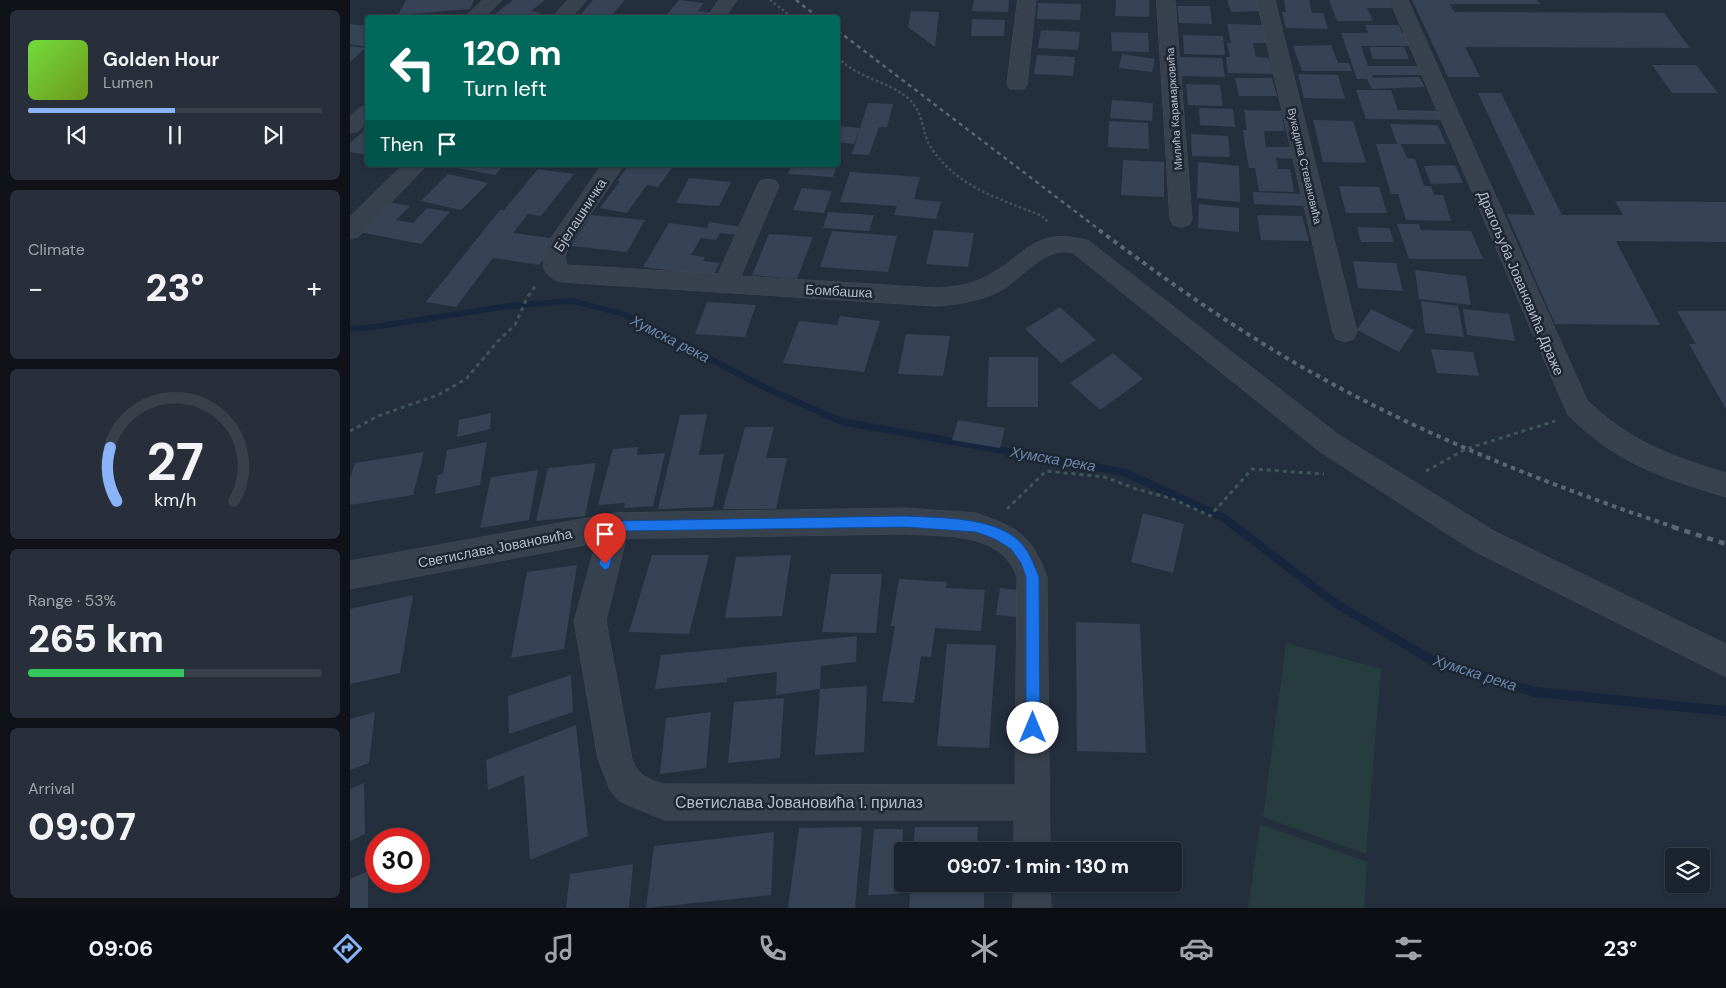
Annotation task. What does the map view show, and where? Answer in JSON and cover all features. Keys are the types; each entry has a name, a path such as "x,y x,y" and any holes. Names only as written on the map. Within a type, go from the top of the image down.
{"street":[{"path":"476,15 493,0"},
{"path":"564,15 578,0"},
{"path":"718,15 728,0"},
{"path":"1017,85 1026,0"},
{"name":"Милића Карамарковића","path":"1166,0 1181,219"},
{"name":"Вукадина Стевановића","path":"1266,0 1345,332"},
{"name":"Драгољуба Јовановића Драже","path":"1399,0 1568,391 1577,407 1610,439 1631,451 1671,469 1726,485"},
{"path":"350,127 365,114"},
{"path":"350,231 414,167"},
{"name":"Бјелашничка","path":"554,267 553,257 558,244 612,167"},
{"path":"726,284 768,186"},
{"name":"Бомбашка","path":"554,267 561,273 575,275 925,296 954,296 990,285 1006,276 1044,246 1060,242 1073,244"},
{"path":"1073,244 1081,247 1328,444 1484,541 1726,661"},
{"name":"Светислава Јовановића","path":"350,575 615,526 905,521 976,526 1015,546 1026,560 1032,577 1032,842"},
{"name":"Светислава Јовановића 1. прилаз","path":"615,526 590,621 614,759 620,778 631,788 664,802 1033,802"},
{"path":"1032,892 1032,908"}],"path":[{"path":"770,0 789,15"},
{"path":"840,59 844,64 867,78 896,90 915,106 930,145 949,168 971,187 1042,216 1073,244"},
{"path":"350,431 385,411 447,390 466,380 520,318 528,293"},
{"path":"1397,486 1466,449 1551,423 1577,407"},
{"path":"985,530 1046,471 1105,477 1136,489 1173,499 1210,516 1252,469 1326,474 1373,472"}],"green space":[{"path":"1286,643 1381,669 1366,854 1263,817"},
{"path":"1260,824 1367,862 1364,908 1248,908"}],"building":[{"path":"406,0 474,0 470,9 398,15"},
{"path":"513,0 545,0 531,11 540,13 538,15 494,15"},
{"path":"593,0 625,0 612,15 580,15"},
{"path":"679,0 704,3 698,11 715,13 713,15 666,15"},
{"path":"974,0 1009,0 1008,12 972,11"},
{"path":"1116,0 1149,0 1149,17 1115,16"},
{"path":"1227,0 1257,0 1261,11 1231,12"},
{"path":"1284,0 1309,0 1312,13 1323,13 1328,29 1286,28 1282,12 1286,12"},
{"path":"1329,0 1389,0 1392,8 1367,8 1373,21 1337,21"},
{"path":"1412,0 1537,0 1540,4 1450,4 1454,12 1664,13 1690,48 1465,47 1480,77 1448,77"},
{"path":"1038,3 1081,4 1080,20 1037,19"},
{"path":"1177,6 1210,6 1212,24 1179,23"},
{"path":"911,11 939,12 935,47 908,27"},
{"path":"972,19 1005,20 1004,36 971,36"},
{"path":"350,24 365,26 365,46 350,44"},
{"path":"1227,24 1264,25 1268,43 1253,43 1256,57 1269,58 1273,74 1228,73 1226,57 1230,57 1227,43 1231,43"},
{"path":"1365,25 1399,25 1402,33 1409,33 1415,46 1361,46 1368,66 1425,66 1429,75 1372,75 1373,78 1419,77 1425,87 1372,89 1367,79 1357,79 1341,33 1368,33"},
{"path":"1041,30 1080,32 1078,50 1038,48"},
{"path":"1111,32 1148,33 1149,52 1112,51"},
{"path":"1183,35 1223,36 1225,55 1184,54"},
{"path":"1331,45 1338,63 1349,63 1352,71 1302,71 1293,46"},
{"path":"350,46 365,48 350,62"},
{"path":"1369,47 1404,47 1409,59 1373,59"},
{"path":"1122,54 1155,59 1152,72 1119,68"},
{"path":"1037,55 1075,57 1073,76 1034,74"},
{"path":"1178,57 1222,58 1225,77 1181,76"},
{"path":"1652,65 1696,65 1718,93 1672,93"},
{"path":"1298,74 1338,75 1345,99 1304,98"},
{"path":"1235,78 1272,78 1277,96 1239,96"},
{"path":"1186,84 1220,85 1223,106 1188,105"},
{"path":"1356,90 1391,90 1398,110 1445,111 1448,120 1366,119"},
{"path":"1478,93 1501,93 1562,215 1623,215 1615,201 1726,202 1726,242 1616,241 1660,325 1555,324 1507,214 1535,215"},
{"path":"1112,100 1153,103 1152,121 1110,118"},
{"path":"868,103 893,104 887,127 879,127 869,155 852,154"},
{"path":"1199,108 1233,109 1235,127 1200,125"},
{"path":"1244,110 1281,111 1285,131 1264,131 1266,147 1297,147 1300,159 1276,158 1278,169 1290,169 1294,192 1259,191 1255,168 1249,168 1243,130 1247,130"},
{"path":"1313,120 1353,121 1366,163 1323,162"},
{"path":"1109,121 1148,123 1149,149 1108,147"},
{"path":"1390,124 1438,125 1446,144 1401,144 1407,158 1415,159 1424,186 1431,186 1434,195 1443,195 1451,221 1406,220 1398,194 1391,194 1376,144 1397,144"},
{"path":"840,126 860,128 854,144 840,142"},
{"path":"365,130 365,154 350,152 350,143"},
{"path":"1191,134 1228,136 1230,157 1192,156"},
{"path":"1123,160 1164,162 1164,197 1121,195"},
{"path":"1198,162 1239,166 1240,202 1197,198"},
{"path":"1455,165 1463,183 1431,184 1424,166"},
{"path":"452,167 502,167 495,175"},
{"path":"628,167 673,167 658,187 647,185 627,213 600,208 620,181 617,181"},
{"path":"791,167 836,167 833,177 788,174"},
{"path":"538,169 574,174 541,216 528,214 513,233 558,239 539,265 493,258 456,307 426,302 500,210 504,210"},
{"path":"850,172 920,177 914,199 941,202 936,219 894,215 897,206 840,202"},
{"path":"448,174 488,183 461,210 421,201"},
{"path":"689,178 731,182 719,206 676,203"},
{"path":"1339,186 1379,187 1387,213 1346,213"},
{"path":"802,188 832,191 824,213 793,210"},
{"path":"1253,192 1301,194 1303,206 1254,204"},
{"path":"389,202 410,206 396,220 413,223 427,208 450,212 421,244 359,232"},
{"path":"1199,204 1239,208 1239,232 1198,228"},
{"path":"828,212 874,215 869,231 823,228"},
{"path":"591,215 645,220 627,252 571,246"},
{"path":"1257,215 1302,216 1309,241 1261,240"},
{"path":"709,222 743,227 739,235 720,233 716,240 701,238 691,255 705,257 703,261 720,263 713,276 643,267 669,223 707,228"},
{"path":"1397,224 1419,224 1421,230 1471,231 1483,259 1409,259"},
{"path":"1357,227 1389,228 1394,242 1361,242"},
{"path":"934,230 974,233 968,267 926,264"},
{"path":"832,231 897,236 888,272 820,267"},
{"path":"769,234 813,237 797,279 752,275"},
{"path":"1353,261 1396,263 1403,291 1358,288"},
{"path":"1415,270 1466,276 1471,305 1419,299"},
{"path":"1421,301 1458,306 1464,337 1425,333"},
{"path":"707,302 756,305 745,337 695,334"},
{"path":"1060,307 1096,340 1061,363 1025,329"},
{"path":"1371,309 1414,330 1399,352 1357,330"},
{"path":"1463,309 1509,314 1515,341 1467,335"},
{"path":"1677,311 1726,311 1726,409 1689,344 1696,344"},
{"path":"840,316 880,321 864,372 783,363 799,321 837,325"},
{"path":"906,334 950,336 943,376 898,374"},
{"path":"1431,349 1473,352 1479,376 1437,373"},
{"path":"1113,353 1143,379 1100,410 1070,383"},
{"path":"989,357 1038,357 1038,407 987,407"},
{"path":"491,413 490,429 457,437 459,420"},
{"path":"707,414 699,455 724,454 713,507 658,509 680,415"},
{"path":"958,420 1005,428 1000,448 952,440"},
{"path":"745,427 774,427 766,458 787,458 776,509 723,509"},
{"path":"487,442 480,485 435,494 438,475 443,474 447,450"},
{"path":"638,447 637,455 665,453 653,506 624,508 625,503 598,505 613,449"},
{"path":"424,452 413,495 350,505 350,478 355,463"},
{"path":"596,463 585,516 536,521 548,468"},
{"path":"538,470 529,520 480,528 491,477"},
{"path":"1143,513 1184,524 1173,573 1131,562"},
{"path":"652,555 709,555 689,634 629,632"},
{"path":"791,555 782,616 725,618 736,557"},
{"path":"577,565 564,649 511,658 527,572"},
{"path":"831,574 882,574 876,633 822,632"},
{"path":"899,579 947,582 946,588 985,590 981,631 935,628 931,657 921,656 914,703 882,701 895,626 891,626"},
{"path":"1000,588 1027,591 1024,618 996,615"},
{"path":"413,595 400,673 350,684 350,609"},
{"path":"1076,622 1140,624 1146,753 1077,751"},
{"path":"857,636 856,662 821,666 820,689 776,695 777,672 727,678 727,682 655,689 661,655"},
{"path":"947,644 996,645 989,748 937,746"},
{"path":"571,675 573,712 509,734 508,696"},
{"path":"867,686 864,752 815,755 820,689"},
{"path":"784,698 780,758 728,763 734,702"},
{"path":"375,712 369,763 350,770 350,719"},
{"path":"711,712 706,768 660,774 666,718"},
{"path":"576,725 588,836 530,860 524,775 488,790 486,760"},
{"path":"364,783 365,834 350,841 350,789"},
{"path":"862,827 855,908 788,908 799,828"},
{"path":"915,827 978,827 977,842 914,842"},
{"path":"874,829 903,829 902,842 894,842 894,892 899,892 899,894 868,895"},
{"path":"774,832 771,895 646,908 654,846"},
{"path":"633,864 629,908 566,908 570,874"},
{"path":"365,872 365,893 368,893 368,908 350,908 350,879"},
{"path":"910,892 984,893 984,908 909,908"}],"waterway":[{"name":"Хумска река","path":"350,329 508,306 572,301 623,314 768,389 841,421 1124,472 1224,518 1335,603 1433,661 1535,692 1726,711"}],"railway":[{"path":"796,0 815,15"},
{"path":"840,33 1101,231"},
{"path":"1099,230 1176,286 1254,338 1355,396 1460,446 1568,489 1677,528"},
{"path":"1673,527 1726,544"}],"route":[{"path":"605,564 615,526 905,521 976,526 1000,536 1015,546 1026,560 1032,577 1033,728"}]}
